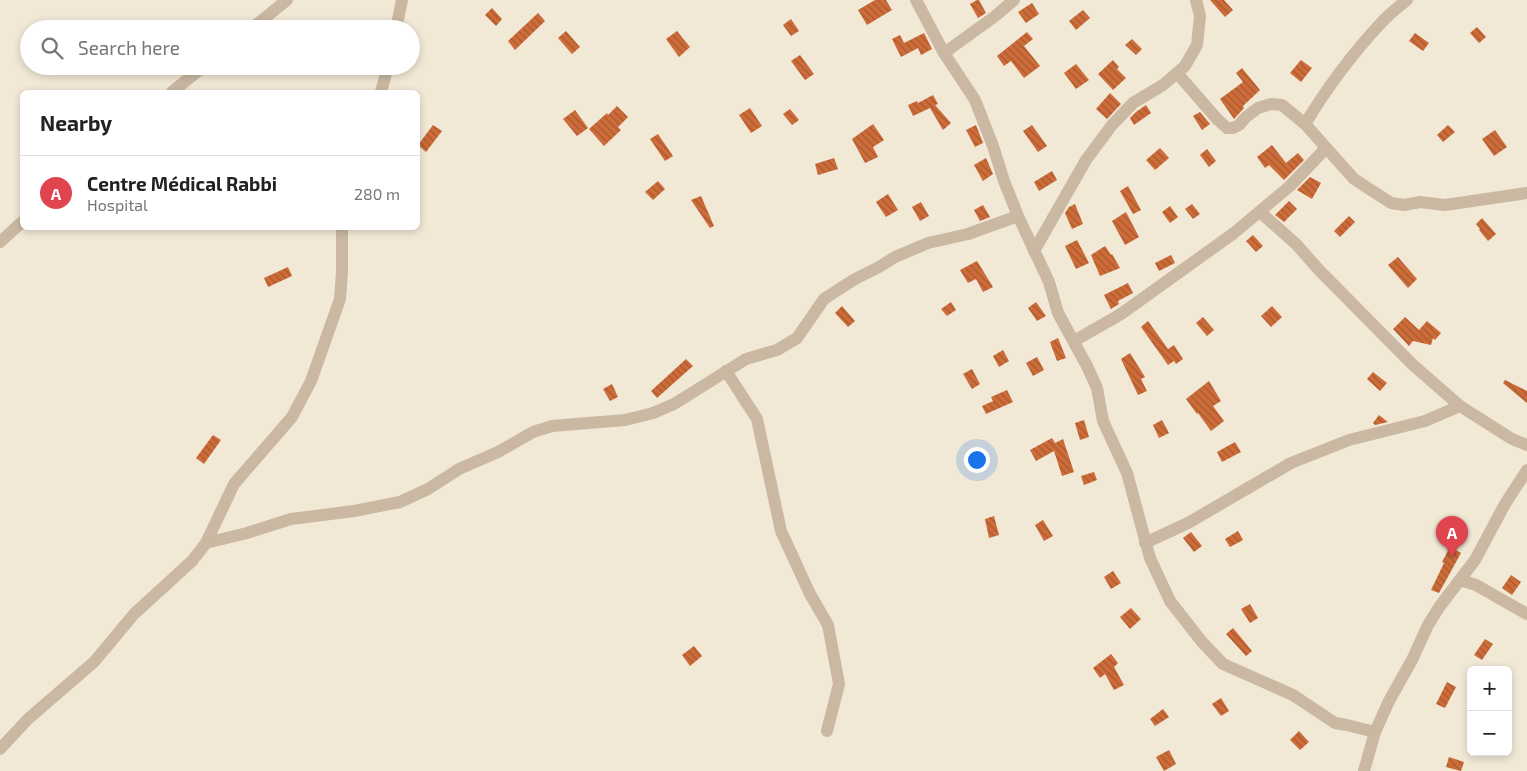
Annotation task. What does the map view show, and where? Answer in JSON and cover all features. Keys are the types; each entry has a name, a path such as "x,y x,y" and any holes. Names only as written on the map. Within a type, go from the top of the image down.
{"street":[{"path":"262,20 287,0"},
{"path":"398,20 402,0"},
{"path":"916,0 944,54 975,100 1018,216 1049,282 1058,313 1097,388 1103,421 1127,473 1145,544 1170,601 1202,642 1223,664 1293,695 1335,723 1375,732"},
{"path":"944,54 1014,0"},
{"path":"1034,251 1086,160 1112,125 1133,103 1163,85 1185,66 1197,45 1200,16 1196,0"},
{"path":"1305,124 1324,93 1363,42 1382,21 1407,0"},
{"path":"1177,73 1227,128 1239,125 1258,108 1271,104 1282,105 1305,124 1354,179 1391,203 1420,202 1445,205 1527,193"},
{"path":"174,90 193,75"},
{"path":"382,90 386,75"},
{"path":"1074,341 1127,310 1234,233 1290,186 1326,148"},
{"path":"1260,212 1296,244 1319,270 1412,364 1460,406 1512,440 1527,445"},
{"path":"206,543 247,533 291,519 354,511 400,502 428,489 459,468 498,452 533,432 552,426 625,420 653,413 674,404 746,359 776,350 797,338 824,299 895,257 928,243 968,234 1018,216"},
{"path":"0,242 20,224"},
{"path":"0,748 28,719 94,662 134,614 192,561 206,543 234,484 292,417 311,381 340,299 342,230"},
{"path":"726,370 757,418 781,531 810,594 828,625 840,684 827,732"},
{"path":"1145,544 1188,523 1272,473 1298,460 1349,440 1425,421 1460,406"},
{"path":"1364,771 1375,732 1428,626 1440,606 1475,560 1505,504 1527,470"},
{"path":"1460,580 1476,585 1527,614"}],"building":[{"path":"875,0 886,0 892,10 867,25 858,10"},
{"path":"979,0 986,13 978,18 970,4"},
{"path":"1210,0 1224,0 1233,10 1225,17"},
{"path":"1032,3 1039,14 1026,23 1018,12"},
{"path":"492,8 502,19 496,26 485,15"},
{"path":"1083,10 1090,18 1076,30 1069,21"},
{"path":"538,13 545,21 515,50 508,41"},
{"path":"791,19 799,31 791,36 783,25"},
{"path":"1477,27 1486,37 1479,43 1470,33"},
{"path":"566,31 580,47 572,54 558,38"},
{"path":"677,31 690,47 679,57 666,39"},
{"path":"1027,32 1033,39 1024,46 1040,66 1024,78 1011,61 1004,66 997,56"},
{"path":"924,33 932,49 921,55 918,48 901,57 892,39 900,35 904,43"},
{"path":"1415,33 1429,43 1423,51 1409,41"},
{"path":"1132,39 1142,49 1136,55 1125,45"},
{"path":"800,55 814,74 805,80 791,61"},
{"path":"1113,60 1119,67 1117,69 1126,78 1113,90 1098,74"},
{"path":"1301,60 1312,68 1301,82 1290,73"},
{"path":"1076,64 1089,80 1076,89 1064,73"},
{"path":"1242,68 1260,90 1243,106 1244,108 1234,119 1220,99 1243,82 1236,73"},
{"path":"1110,93 1121,104 1107,119 1096,109"},
{"path":"933,95 938,104 935,105 951,123 943,130 930,108 913,116 908,105 917,101 918,103"},
{"path":"1146,105 1151,113 1134,125 1130,118"},
{"path":"617,106 628,117 618,127 621,130 604,146 589,129"},
{"path":"750,108 762,126 751,133 739,115"},
{"path":"790,109 799,120 792,125 783,114"},
{"path":"575,110 588,128 577,136 563,119"},
{"path":"1200,112 1210,124 1202,130 1193,116"},
{"path":"873,124 884,140 873,147 878,157 865,163 852,139"},
{"path":"433,125 442,131 426,152 420,147 420,142"},
{"path":"976,125 983,143 975,147 966,130"},
{"path":"1032,125 1047,146 1038,152 1023,131"},
{"path":"1448,125 1455,132 1443,142 1437,135"},
{"path":"1495,130 1507,147 1494,156 1482,139"},
{"path":"658,134 673,156 665,161 650,139"},
{"path":"1272,145 1286,163 1298,153 1304,160 1284,180 1269,165 1265,168 1257,157"},
{"path":"1160,148 1169,158 1155,170 1146,160"},
{"path":"1207,149 1216,161 1209,167 1200,155"},
{"path":"834,158 838,169 818,175 815,164"},
{"path":"986,158 993,174 983,181 974,165"},
{"path":"1052,171 1057,180 1039,191 1034,182"},
{"path":"1310,177 1321,183 1312,199 1297,190"},
{"path":"658,181 665,189 653,200 645,192"},
{"path":"1128,186 1141,210 1133,214 1120,191"},
{"path":"888,194 898,210 886,217 876,202"},
{"path":"701,196 714,226 710,228 691,200"},
{"path":"1289,201 1297,209 1284,222 1275,215"},
{"path":"921,202 929,216 920,221 912,207"},
{"path":"1075,204 1083,224 1072,229 1065,213 1069,207"},
{"path":"1192,204 1200,214 1193,219 1185,209"},
{"path":"983,205 990,217 980,221 974,210"},
{"path":"1170,206 1178,217 1170,223 1162,212"},
{"path":"1126,212 1139,237 1125,245 1112,221"},
{"path":"1349,216 1355,222 1340,237 1334,231"},
{"path":"1482,218 1496,234 1488,241 1476,224"},
{"path":"1253,235 1263,246 1256,252 1246,241"},
{"path":"1077,240 1089,263 1076,269 1065,246"},
{"path":"1105,246 1120,268 1100,276 1091,255"},
{"path":"1171,255 1175,263 1159,271 1155,263"},
{"path":"1398,257 1417,279 1408,288 1388,265"},
{"path":"977,261 993,287 983,292 976,279 968,283 960,270"},
{"path":"288,267 292,276 268,287 264,278"},
{"path":"1128,283 1133,293 1118,301 1119,304 1111,309 1104,295"},
{"path":"951,302 956,310 947,316 941,309"},
{"path":"1036,302 1046,316 1037,321 1028,308"},
{"path":"842,306 855,321 848,327 835,313"},
{"path":"1272,306 1282,317 1271,327 1261,316"},
{"path":"1203,317 1214,330 1207,336 1196,323"},
{"path":"1405,317 1419,330 1427,321 1441,333 1435,340 1433,338 1431,345 1413,341 1409,346 1393,329"},
{"path":"1148,321 1168,349 1174,345 1183,359 1176,364 1174,361 1168,365 1141,327"},
{"path":"1058,338 1066,358 1057,361 1050,342"},
{"path":"1003,350 1009,361 999,367 993,356"},
{"path":"1130,353 1145,377 1141,379 1147,391 1138,395 1121,359"},
{"path":"1037,357 1044,370 1033,376 1026,363"},
{"path":"686,359 693,366 657,398 651,391"},
{"path":"972,369 980,384 972,389 963,374"},
{"path":"1373,372 1387,383 1380,391 1367,379"},
{"path":"1505,380 1527,391 1527,403 1503,383"},
{"path":"1209,381 1221,401 1213,406 1224,421 1211,431 1186,399"},
{"path":"612,384 618,397 610,401 603,389"},
{"path":"1007,390 1013,402 986,414 982,406 993,401 991,397"},
{"path":"1379,415 1388,422 1375,425 1373,423"},
{"path":"1084,420 1089,437 1080,440 1075,423"},
{"path":"1162,420 1169,433 1159,438 1153,425"},
{"path":"213,435 221,440 204,464 196,458"},
{"path":"1052,438 1055,443 1063,439 1074,472 1062,476 1054,451 1036,461 1030,450"},
{"path":"1235,442 1241,452 1222,462 1217,452"},
{"path":"1094,472 1097,480 1084,485 1081,476"},
{"path":"994,516 999,535 989,538 985,519"},
{"path":"1043,520 1053,536 1044,541 1035,525"},
{"path":"1238,531 1243,540 1230,547 1225,539"},
{"path":"1191,532 1202,546 1194,552 1183,538"},
{"path":"1450,547 1461,553 1439,593 1431,590"},
{"path":"1113,571 1121,583 1111,589 1104,577"},
{"path":"1511,575 1521,582 1512,595 1502,588"},
{"path":"1250,604 1258,618 1250,623 1241,609"},
{"path":"1131,608 1141,619 1130,629 1120,617"},
{"path":"1233,628 1252,651 1246,656 1226,634"},
{"path":"1485,639 1493,644 1482,660 1474,655"},
{"path":"694,646 702,656 690,666 682,655"},
{"path":"1111,654 1118,663 1114,667 1124,685 1114,690 1105,674 1100,678 1093,668"},
{"path":"1447,682 1456,687 1445,708 1436,704"},
{"path":"1221,698 1229,711 1221,716 1212,704"},
{"path":"1163,709 1169,717 1155,726 1150,719"},
{"path":"1299,731 1309,742 1300,750 1290,740"},
{"path":"1169,750 1176,764 1164,771 1156,757"},
{"path":"1449,757 1464,762 1461,771 1446,767"}],"place":[{"name":"Centre Médical Rabbi","path":"1452,557"}]}
